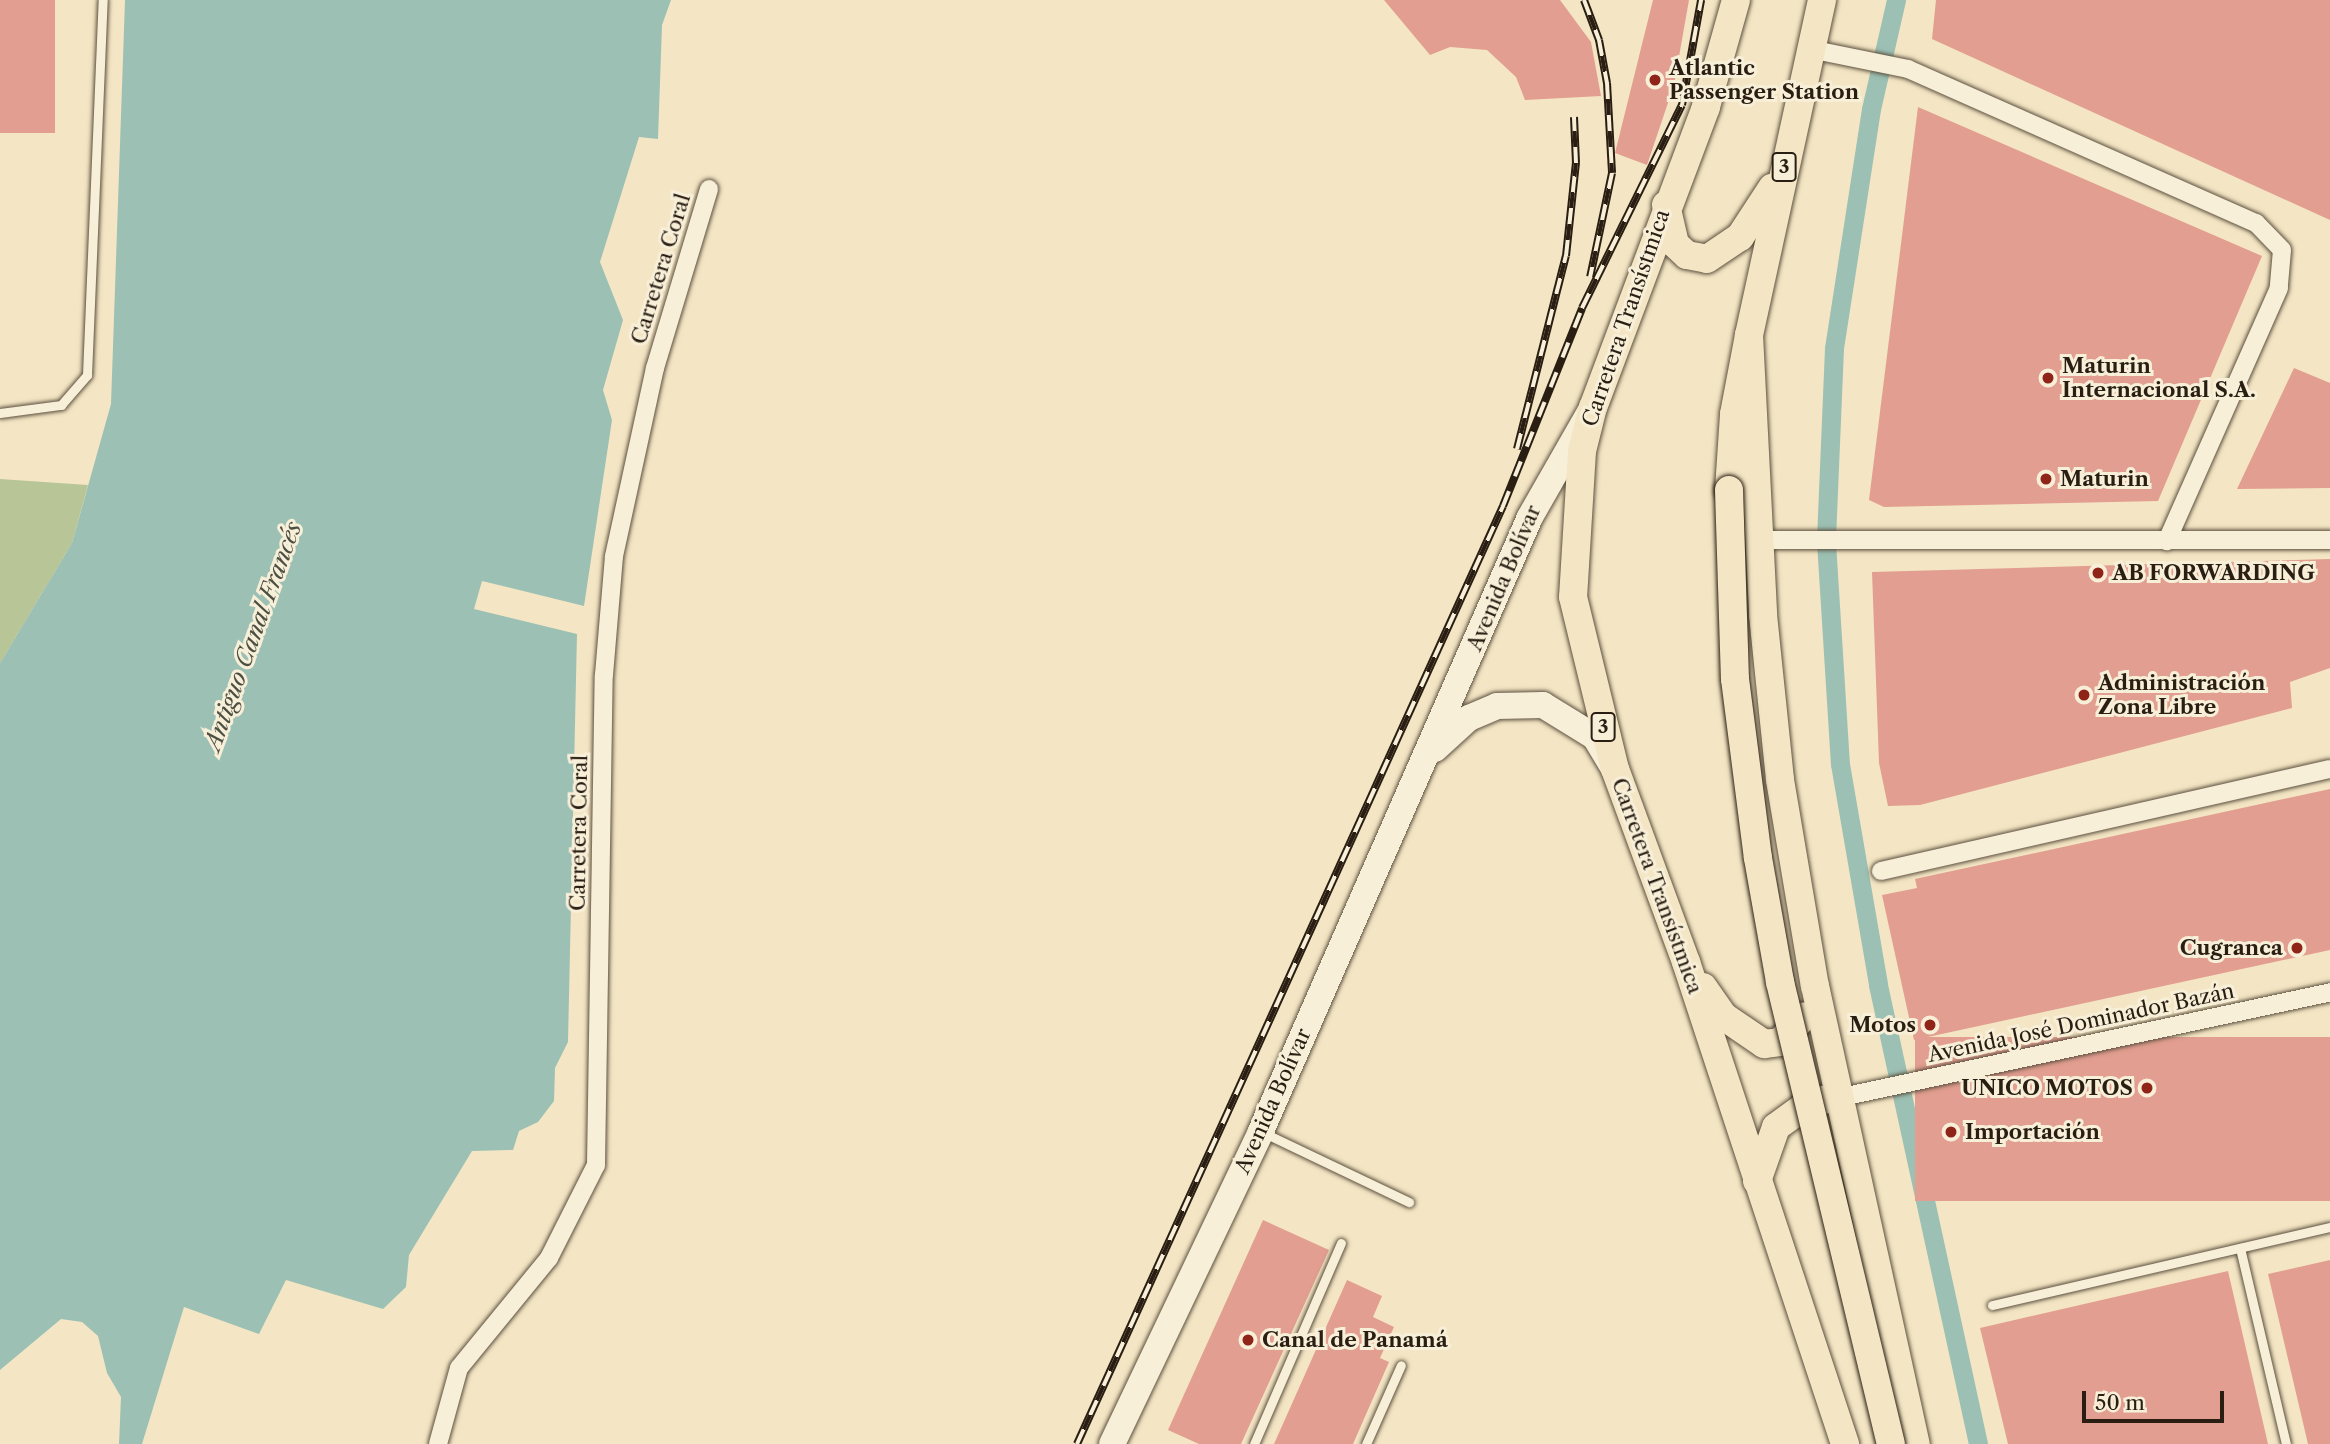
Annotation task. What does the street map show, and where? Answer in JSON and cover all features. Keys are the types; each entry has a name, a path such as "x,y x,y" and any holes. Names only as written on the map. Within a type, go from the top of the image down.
{"main road":[{"name":"Carretera Transístmica","path":"1736,0 1706,107 1666,203 1592,407 1580,476 1573,597 1615,769 1686,961 1845,1444"},
{"name":"3","path":"1822,0 1784,167 1734,414 1729,490 1735,679 1760,872 1783,994 1891,1444"},
{"path":"1666,203 1669,231 1680,251 1694,258 1714,257 1740,237 1784,167"},
{"path":"1749,335 1770,705 1815,986 1842,1097 1916,1444"},
{"name":"Avenida Bolívar","path":"1117,1443 1261,1131 1429,755 1530,517 1592,407"},
{"name":"Avenida Bolívar","path":"1429,755 1469,718 1487,710 1543,705 1595,737 1615,769"},
{"path":"1686,961 1723,1016 1764,1044 1793,1032 1815,986"},
{"path":"1757,1181 1776,1127 1809,1103 1842,1097"}],"street":[{"path":"1810,48 1908,69 2256,223 2282,250 2278,288 2167,541"},
{"name":"Carretera Coral","path":"438,1444 459,1368 549,1258 596,1165 604,675 614,556 656,368 709,189"},
{"path":"1759,540 2330,540"},
{"path":"1881,871 2330,769"},
{"name":"Avenida José Dominador Bazán","path":"1842,1097 2330,992"}],"lane":[{"path":"0,412 61,405 87,375 103,0"},
{"path":"1261,1131 1409,1202"},
{"path":"1992,1305 2330,1227"},
{"path":"1254,1444 1341,1243"},
{"path":"2240,1248 2286,1444"},
{"path":"1366,1444 1401,1365"}],"green space":[{"path":"0,479 88,485 72,543 0,663"}],"water":[{"name":"Antiguo Canal Francés","path":"125,0 671,0 662,25 658,139 639,137 600,262 623,320 603,390 612,420 584,606 482,581 474,609 577,634 568,1042 555,1068 554,1101 538,1122 519,1131 513,1150 472,1151 409,1255 406,1287 383,1309 286,1280 259,1334 184,1307 142,1444 119,1444 121,1397 107,1373 98,1336 82,1322 61,1319 0,1370 0,663 72,543 111,404"}],"building":[{"path":"0,0 55,0 55,133 0,133"},
{"path":"1384,0 1560,0 1591,42 1601,96 1525,100 1516,77 1487,50 1450,47 1430,55"},
{"name":"Atlantic Passenger Station","path":"1653,0 1689,0 1674,85 1647,165 1615,153"},
{"path":"1936,0 2330,0 2330,220 1932,39"},
{"name":"Maturin Internacional S.A.","path":"1918,107 2262,256 2158,501 1884,507 1869,500"},
{"path":"2294,368 2330,383 2330,488 2237,489"},
{"name":"Administración Zona Libre","path":"2330,559 2330,668 2290,682 2292,708 1920,805 1888,806 1879,763 1872,572"},
{"path":"2330,789 2330,950 1914,1040 1882,895 1917,888 1915,879"},
{"path":"1915,1037 2330,1037 2330,1201 1915,1201"},
{"name":"Canal de Panamá","path":"1263,1220 1329,1250 1241,1444 1199,1444 1168,1430"},
{"path":"2330,1260 2330,1444 2308,1444 2268,1274"},
{"path":"2228,1271 2268,1444 2008,1444 1980,1328"},
{"name":"Canal de Panamá","path":"1347,1280 1382,1296 1373,1317 1394,1327 1380,1358 1389,1362 1353,1444 1274,1444"}],"waterway":[{"path":"1896,0 1871,109 1834,348 1826,542 1840,764 1878,985 1978,1444"}],"railway":[{"path":"1584,0 1599,40 1607,83 1612,173 1590,277"},
{"path":"1077,1444 1503,506 1582,308 1682,105 1701,0"},
{"path":"1517,449 1566,256 1576,163 1574,117"}],"place":[{"name":"Atlantic Passenger Station","path":"1655,80"},
{"name":"Maturin Internacional S.A.","path":"2048,378"},
{"name":"Maturin","path":"2046,479"},
{"name":"AB FORWARDING","path":"2098,573"},
{"name":"Administración Zona Libre","path":"2084,695"},
{"name":"Cugranca","path":"2297,948"},
{"name":"Motos","path":"1930,1025"},
{"name":"UNICO MOTOS","path":"2147,1088"},
{"name":"Importación","path":"1951,1132"},
{"name":"Canal de Panamá","path":"1248,1340"}]}
